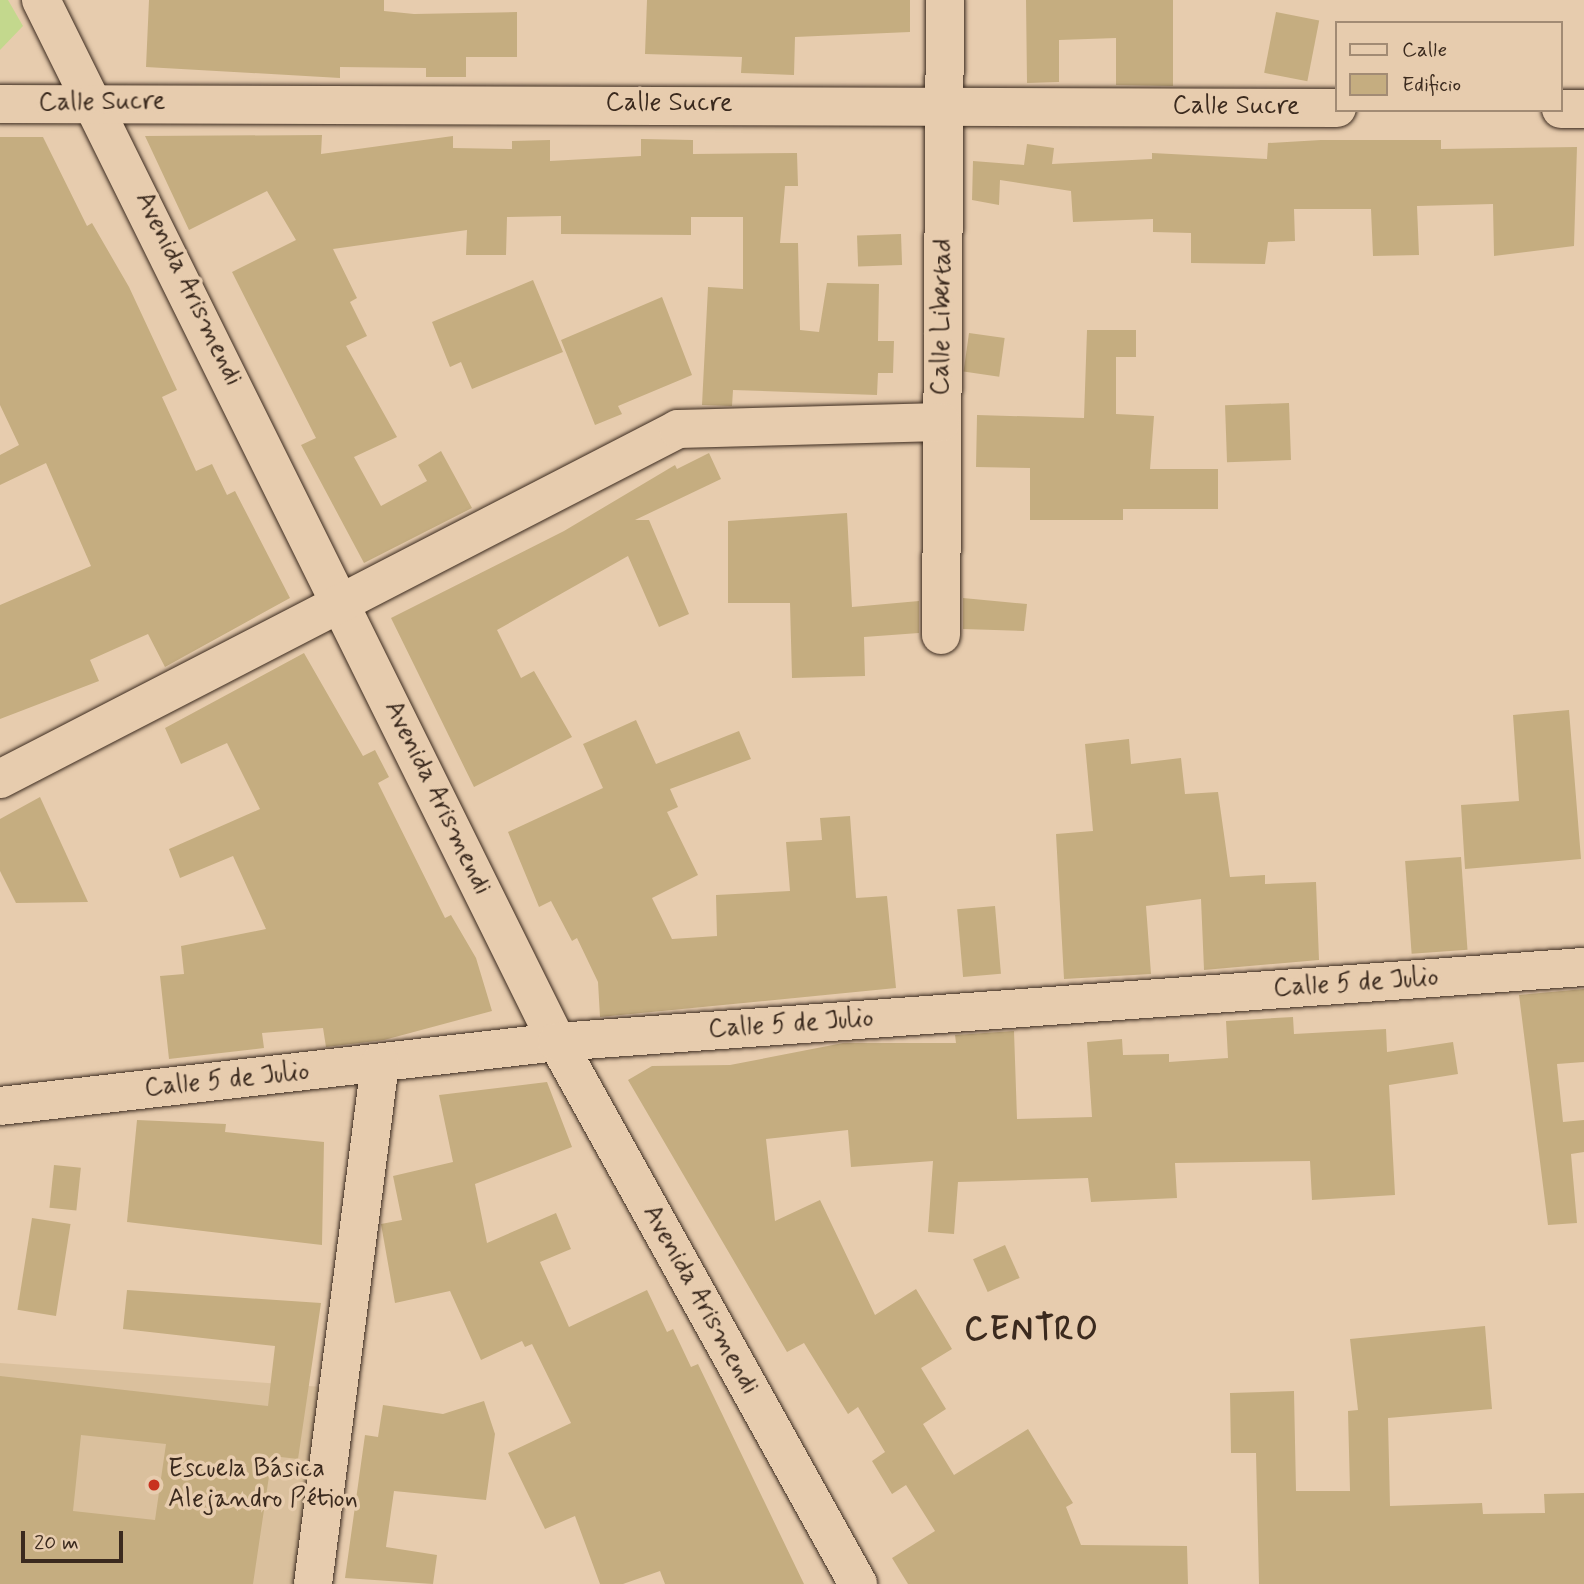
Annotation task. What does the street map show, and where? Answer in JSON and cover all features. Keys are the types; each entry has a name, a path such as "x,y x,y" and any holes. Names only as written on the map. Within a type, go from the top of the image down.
{"street":[{"name":"Avenida Arismendi","path":"41,0 95,102 556,1042 858,1584"},
{"name":"Calle Libertad","path":"941,635 941,422 947,106 945,0"},
{"name":"Calle Sucre","path":"0,104 95,102 1336,108"},
{"path":"1563,109 1584,109"},
{"path":"0,779 343,605 678,429 941,422"},
{"name":"Calle 5 de Julio","path":"0,1106 556,1042 1584,967"},
{"path":"313,1584 380,1063"}],"shaded area":[{"name":"Escuela Básica Alejandro Pétion","path":"0,1363 322,1387 294,1584 0,1584"}],"green space":[{"path":"0,0 8,0 23,26 0,50"}],"building":[{"path":"149,0 384,0 384,11 414,14 517,12 517,57 466,57 466,77 426,77 426,68 340,67 340,78 146,67"},
{"path":"647,0 910,0 910,32 795,37 794,75 741,73 742,57 645,54"},
{"path":"1026,0 1173,0 1173,86 1116,85 1116,38 1059,40 1059,82 1027,83"},
{"path":"1276,12 1319,20 1307,81 1264,73"},
{"path":"322,135 321,154 453,136 453,148 512,149 512,141 550,140 550,161 641,156 641,139 693,140 693,154 797,153 798,186 785,186 780,243 798,243 800,330 819,332 827,283 879,284 878,341 894,341 893,373 878,373 877,395 733,390 732,406 702,405 708,287 743,289 743,217 691,217 691,235 561,234 561,216 507,217 506,255 466,255 467,230 333,249 357,298 350,302 367,336 346,346 397,437 354,457 381,506 427,481 418,465 441,451 472,508 364,563 301,445 316,438 232,272 296,240 267,191 189,230 145,136"},
{"path":"0,137 43,137 87,226 92,223 129,287 177,390 162,397 196,471 212,464 227,495 235,491 290,598 165,667 148,634 90,660 99,681 0,719 0,605 91,566 46,463 0,485 0,455 19,445 0,405"},
{"path":"1441,140 1441,149 1577,147 1574,246 1494,256 1493,204 1417,206 1419,255 1373,256 1371,209 1294,209 1295,241 1268,242 1265,264 1191,263 1191,233 1153,232 1153,219 1073,222 1071,191 1000,180 999,205 972,200 973,161 1024,165 1027,144 1054,148 1052,164 1152,159 1152,153 1267,159 1268,143"},
{"path":"901,234 902,265 858,267 857,236"},
{"path":"533,280 563,352 472,389 461,362 450,367 432,322"},
{"path":"662,297 692,375 618,406 622,414 595,425 561,340"},
{"path":"1087,330 1136,330 1136,357 1116,357 1116,414 1154,416 1150,469 1218,469 1218,509 1123,509 1123,520 1030,520 1030,468 976,467 977,415 1084,418"},
{"path":"969,333 1005,338 999,377 964,372"},
{"path":"1289,403 1291,460 1227,462 1225,405"},
{"path":"709,453 721,479 635,520 649,520 689,614 659,627 628,556 497,630 521,678 534,671 572,737 474,787 391,618 564,531 675,465 677,469"},
{"path":"847,513 852,607 919,601 919,633 864,637 865,676 792,678 790,603 728,603 728,521"},
{"path":"963,598 1027,604 1024,631 963,629"},
{"path":"304,653 363,756 375,750 389,777 378,783 445,918 451,915 476,958 492,1011 384,1040 326,1047 323,1028 262,1033 264,1048 169,1059 160,976 184,974 181,946 266,929 233,856 180,878 169,849 260,809 227,743 181,764 165,728"},
{"path":"1569,710 1581,859 1465,869 1461,805 1519,801 1513,715"},
{"path":"636,720 656,764 739,731 751,759 670,789 678,807 667,812 698,875 652,898 672,939 717,936 716,895 790,891 786,842 822,840 820,818 850,816 856,898 887,896 896,988 600,1017 598,982 577,938 572,941 551,901 539,907 508,832 603,788 583,744"},
{"path":"1129,739 1131,764 1181,758 1185,794 1218,792 1230,877 1265,875 1265,884 1316,882 1319,960 1204,970 1201,899 1146,906 1151,974 1064,979 1056,834 1093,831 1085,744"},
{"path":"40,797 88,902 16,903 0,871 0,819"},
{"path":"1461,857 1467,950 1412,954 1405,861"},
{"path":"995,906 1001,974 963,977 957,909"},
{"path":"1584,989 1584,1062 1557,1064 1563,1122 1584,1120 1584,1152 1571,1154 1577,1223 1548,1225 1519,995"},
{"path":"1293,1017 1294,1034 1386,1029 1387,1052 1453,1042 1458,1074 1389,1085 1395,1195 1312,1200 1310,1161 1175,1163 1177,1198 1091,1202 1088,1178 958,1182 954,1234 928,1232 933,1161 851,1167 848,1130 766,1139 775,1221 820,1200 875,1315 916,1289 952,1349 921,1368 946,1409 923,1424 954,1475 1028,1429 1073,1503 1066,1507 1081,1545 1187,1546 1188,1584 908,1584 892,1558 935,1531 906,1485 892,1494 872,1461 885,1452 858,1407 848,1414 804,1343 787,1352 628,1080 652,1066 730,1065 843,1043 956,1043 955,1035 1014,1031 1017,1119 1092,1117 1087,1042 1122,1039 1123,1055 1169,1054 1169,1062 1228,1058 1226,1021"},
{"path":"547,1082 572,1147 475,1184 487,1243 556,1213 571,1249 540,1262 569,1327 647,1290 667,1332 673,1329 691,1367 698,1364 804,1584 665,1584 660,1571 623,1584 600,1584 575,1516 545,1529 508,1453 571,1423 532,1344 525,1347 522,1341 481,1360 450,1291 395,1303 381,1224 402,1220 393,1176 453,1162 439,1095"},
{"path":"137,1120 226,1124 225,1132 324,1142 322,1245 127,1222"},
{"path":"54,1165 81,1168 76,1211 50,1208"},
{"path":"32,1218 71,1224 56,1316 17,1310"},
{"path":"1005,1245 1020,1278 988,1292 973,1259"},
{"name":"Escuela Básica Alejandro Pétion","path":"127,1290 321,1303 298,1459 272,1456 253,1584 0,1584 0,1376 268,1406 275,1346 123,1329","holes":["81,1435 166,1444 155,1520 73,1511"]},
{"path":"1485,1326 1492,1409 1388,1418 1390,1506 1482,1503 1483,1514 1545,1513 1544,1494 1584,1493 1584,1584 1259,1584 1256,1453 1231,1453 1230,1393 1294,1391 1296,1491 1350,1491 1348,1411 1358,1410 1350,1339"},
{"path":"484,1401 495,1434 486,1500 394,1491 386,1547 437,1555 433,1584 345,1578 365,1435 378,1437 383,1405 443,1414"}],"place":[{"name":"Escuela Básica Alejandro Pétion","path":"154,1485"}],"district":[{"name":"CENTRO","path":"1032,1331"}]}
